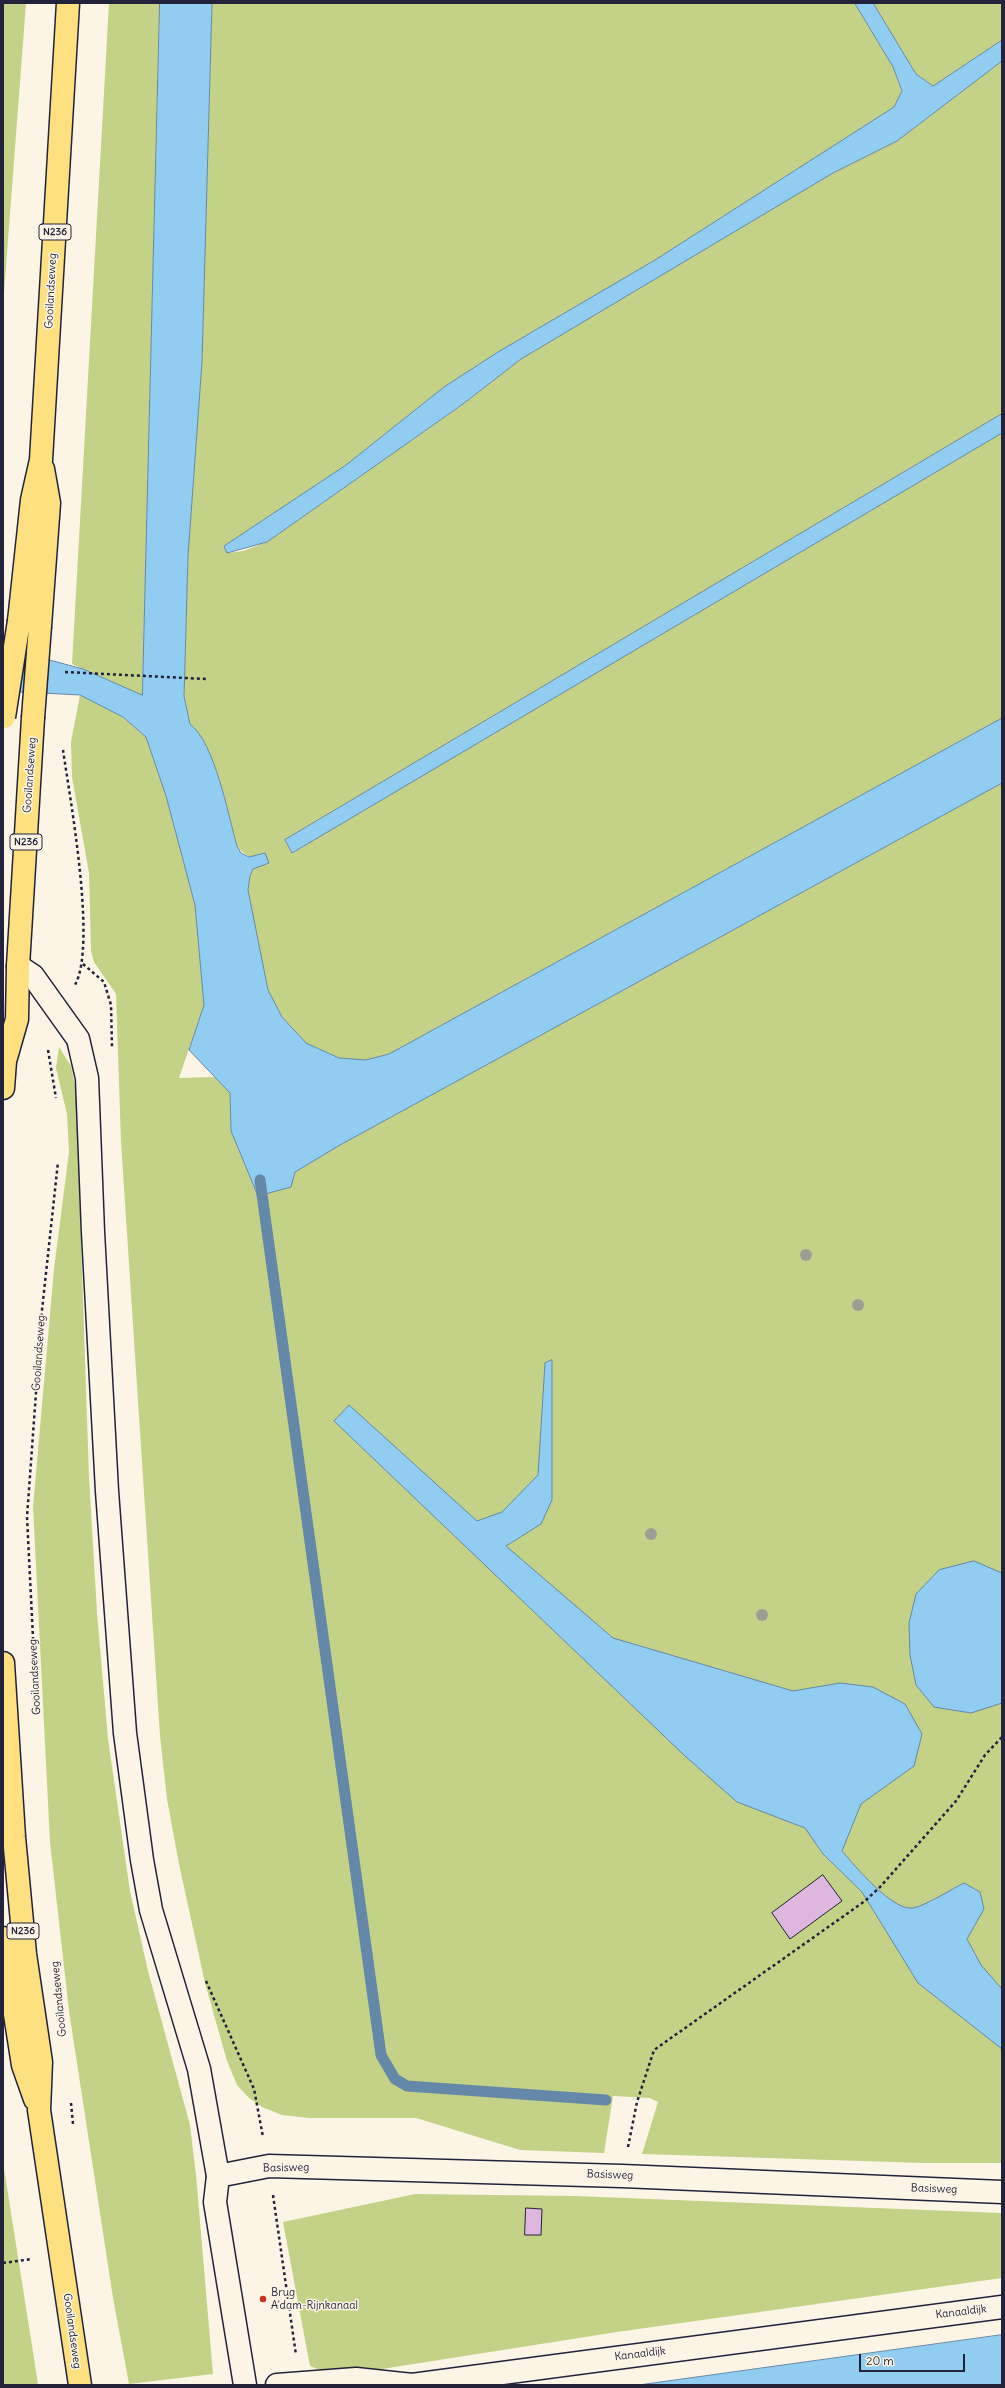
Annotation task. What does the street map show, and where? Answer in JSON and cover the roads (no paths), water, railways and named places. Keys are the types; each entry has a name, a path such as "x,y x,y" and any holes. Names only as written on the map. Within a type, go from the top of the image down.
{"main road":[{"name":"Gooilandseweg","path":"3,1088 5,1060 17,1019 18,966 33,718 30,623 32,500 41,460 68,3"},
{"name":"Gooilandseweg","path":"4,724 30,623"},
{"name":"Gooilandseweg","path":"3,1663 14,1837 25,1954 41,2062 39,2110 80,2385"},
{"name":"Gooilandseweg","path":"3,1938 23,2065 39,2110"}],"street":[{"path":"18,966 33,976 78,1039 87,1078 93,1232 107,1491 125,1733 142,1860 151,1910 200,2069 218,2176 215,2202 245,2385"},
{"path":"3,1032 5,1060"},
{"name":"Basisweg","path":"218,2176 269,2166 622,2176 1002,2192"},
{"name":"Kanaaldijk","path":"277,2385 356,2379 412,2385 1002,2307"}],"water":[{"path":"160,3 212,3 202,362 188,556 184,696 190,724 199,733 207,747 220,780 237,846 241,853 249,857 265,853 269,863 253,869 250,876 248,890 268,990 282,1017 306,1043 339,1058 366,1060 389,1054 1002,718 1002,783 340,1145 295,1172 291,1187 258,1196 231,1131 230,1093 189,1050 204,1005 195,905 166,796 146,737 123,717 80,695 3,691 3,658 42,658 83,669 142,695"},
{"path":"855,3 873,3 916,74 933,86 1002,40 1002,61 897,141 833,173 521,359 463,404 267,542 227,553 224,546 346,465 444,387 498,352 655,260 894,107 902,91 893,67"},
{"path":"1002,414 1002,433 292,853 285,840"},
{"path":"552,1360 552,1500 541,1524 506,1546 613,1638 793,1691 840,1683 873,1687 905,1704 922,1734 914,1766 861,1804 842,1851 874,1886 904,1907 918,1907 964,1883 980,1892 984,1909 967,1939 981,1965 1002,1989 1002,2049 918,1983 862,1892 823,1854 805,1828 737,1802 685,1756 334,1421 349,1405 477,1521 502,1512 538,1475 545,1363"},
{"path":"974,1561 1002,1573 1002,1703 971,1713 934,1707 916,1685 910,1655 909,1623 916,1594 939,1570"},
{"path":"1002,2335 1002,2385 639,2385"}],"waterway":[{"path":"260,1180 381,2055 395,2079 407,2086 606,2100"}],"place":[{"name":"Brug A'dam-Rijnkanaal","path":"263,2299"}]}
